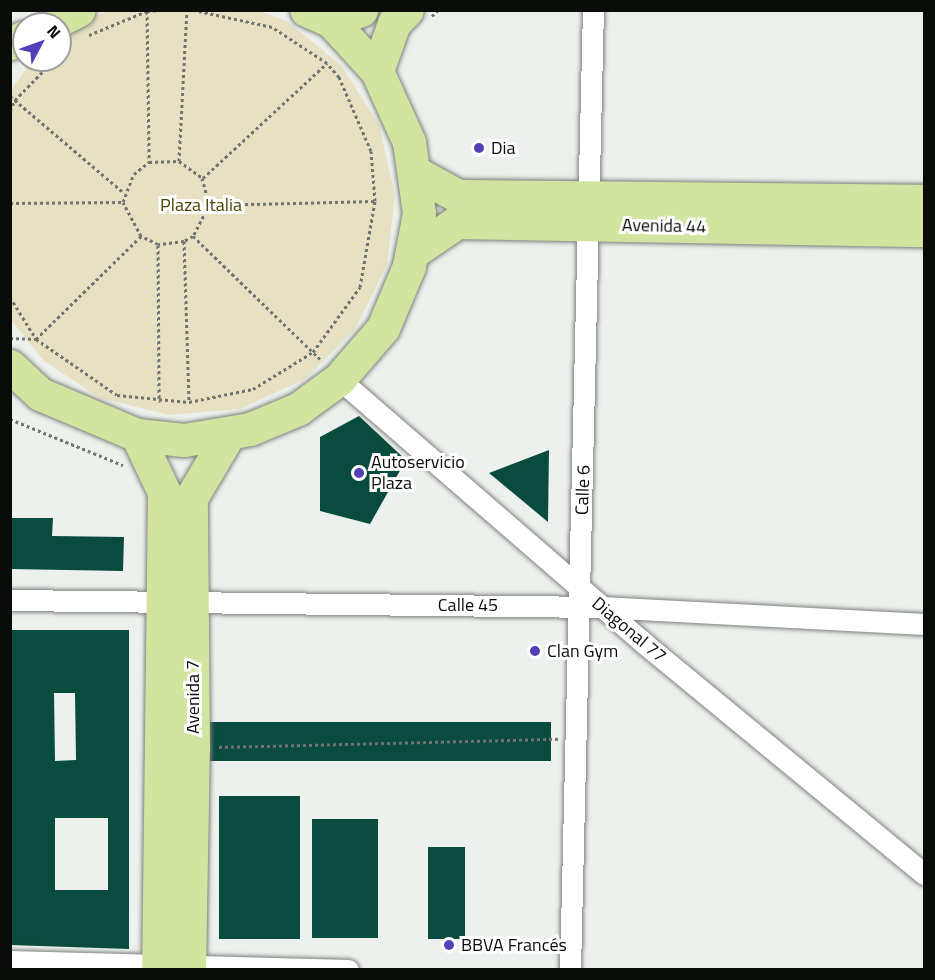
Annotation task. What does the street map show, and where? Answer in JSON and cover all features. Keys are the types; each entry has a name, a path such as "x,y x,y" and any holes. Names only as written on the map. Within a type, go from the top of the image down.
{"main road":[{"path":"319,16 361,10"},
{"path":"377,71 394,23 407,10"},
{"path":"10,366 25,399 137,435 184,440 229,434 298,409 339,380 383,328 413,252 419,213 416,173 409,142 377,71 319,16"},
{"name":"Avenida 44","path":"416,173 458,196 591,213 924,230"},
{"name":"Avenida 44","path":"413,252 457,222 591,213 924,201"},
{"name":"Avenida 7","path":"173,968 178,603 191,498 229,434"},
{"name":"Avenida 7","path":"137,435 164,492 194,747 173,968"}],"street":[{"name":"Calle 6","path":"570,969 577,739 588,601 593,10"},
{"name":"Diagonal 77","path":"339,380 588,601 924,874"},
{"name":"Calle 45","path":"10,600 178,603 588,601 924,624"},
{"path":"10,961 173,968 348,969"}],"path":[{"path":"80,25 161,10"},
{"path":"180,161 187,10"},
{"path":"10,297 36,339 117,395 159,402 189,402 253,389 313,351 360,287 375,201 371,152 339,77 327,63 273,27 194,10"},
{"path":"147,11 149,162"},
{"path":"202,178 327,63"},
{"path":"10,111 15,100 42,72"},
{"path":"10,96 124,194"},
{"path":"180,161 202,178 209,206 193,236 184,241 158,244 141,236 123,202 124,194 134,174 149,162 180,161"},
{"path":"209,206 375,201"},
{"path":"10,203 123,202"},
{"path":"10,338 36,339 141,236"},
{"path":"193,236 313,351 339,380"},
{"path":"184,241 189,402"},
{"path":"158,244 159,402"},
{"path":"10,419 130,468"},
{"path":"194,747 577,739"}],"green space":[{"name":"Plaza Italia","path":"256,10 285,20 341,65 379,125 395,195 387,265 355,329 305,379 240,409 169,415 100,398 44,361 11,320 11,90 24,72 72,72 72,29 86,18 110,11"}],"building":[{"name":"Autoservicio Plaza","path":"359,416 406,460 370,524 320,511 320,437"},
{"path":"549,450 548,522 489,473"},
{"path":"11,518 53,518 52,536 124,537 123,571 10,569"},
{"path":"10,630 129,630 129,949 10,945","holes":["54,693 75,693 76,760 55,761","55,818 108,818 108,890 55,890"]},
{"path":"202,722 551,722 551,761 202,761"},
{"path":"219,796 300,796 300,939 219,939"},
{"path":"312,819 378,819 378,938 312,938"},
{"path":"428,847 465,847 465,939 428,939"}],"place":[{"name":"Dia","path":"479,148"},
{"name":"Autoservicio Plaza","path":"359,473"},
{"name":"Clan Gym","path":"535,651"},
{"name":"BBVA Francés","path":"449,945"}]}
